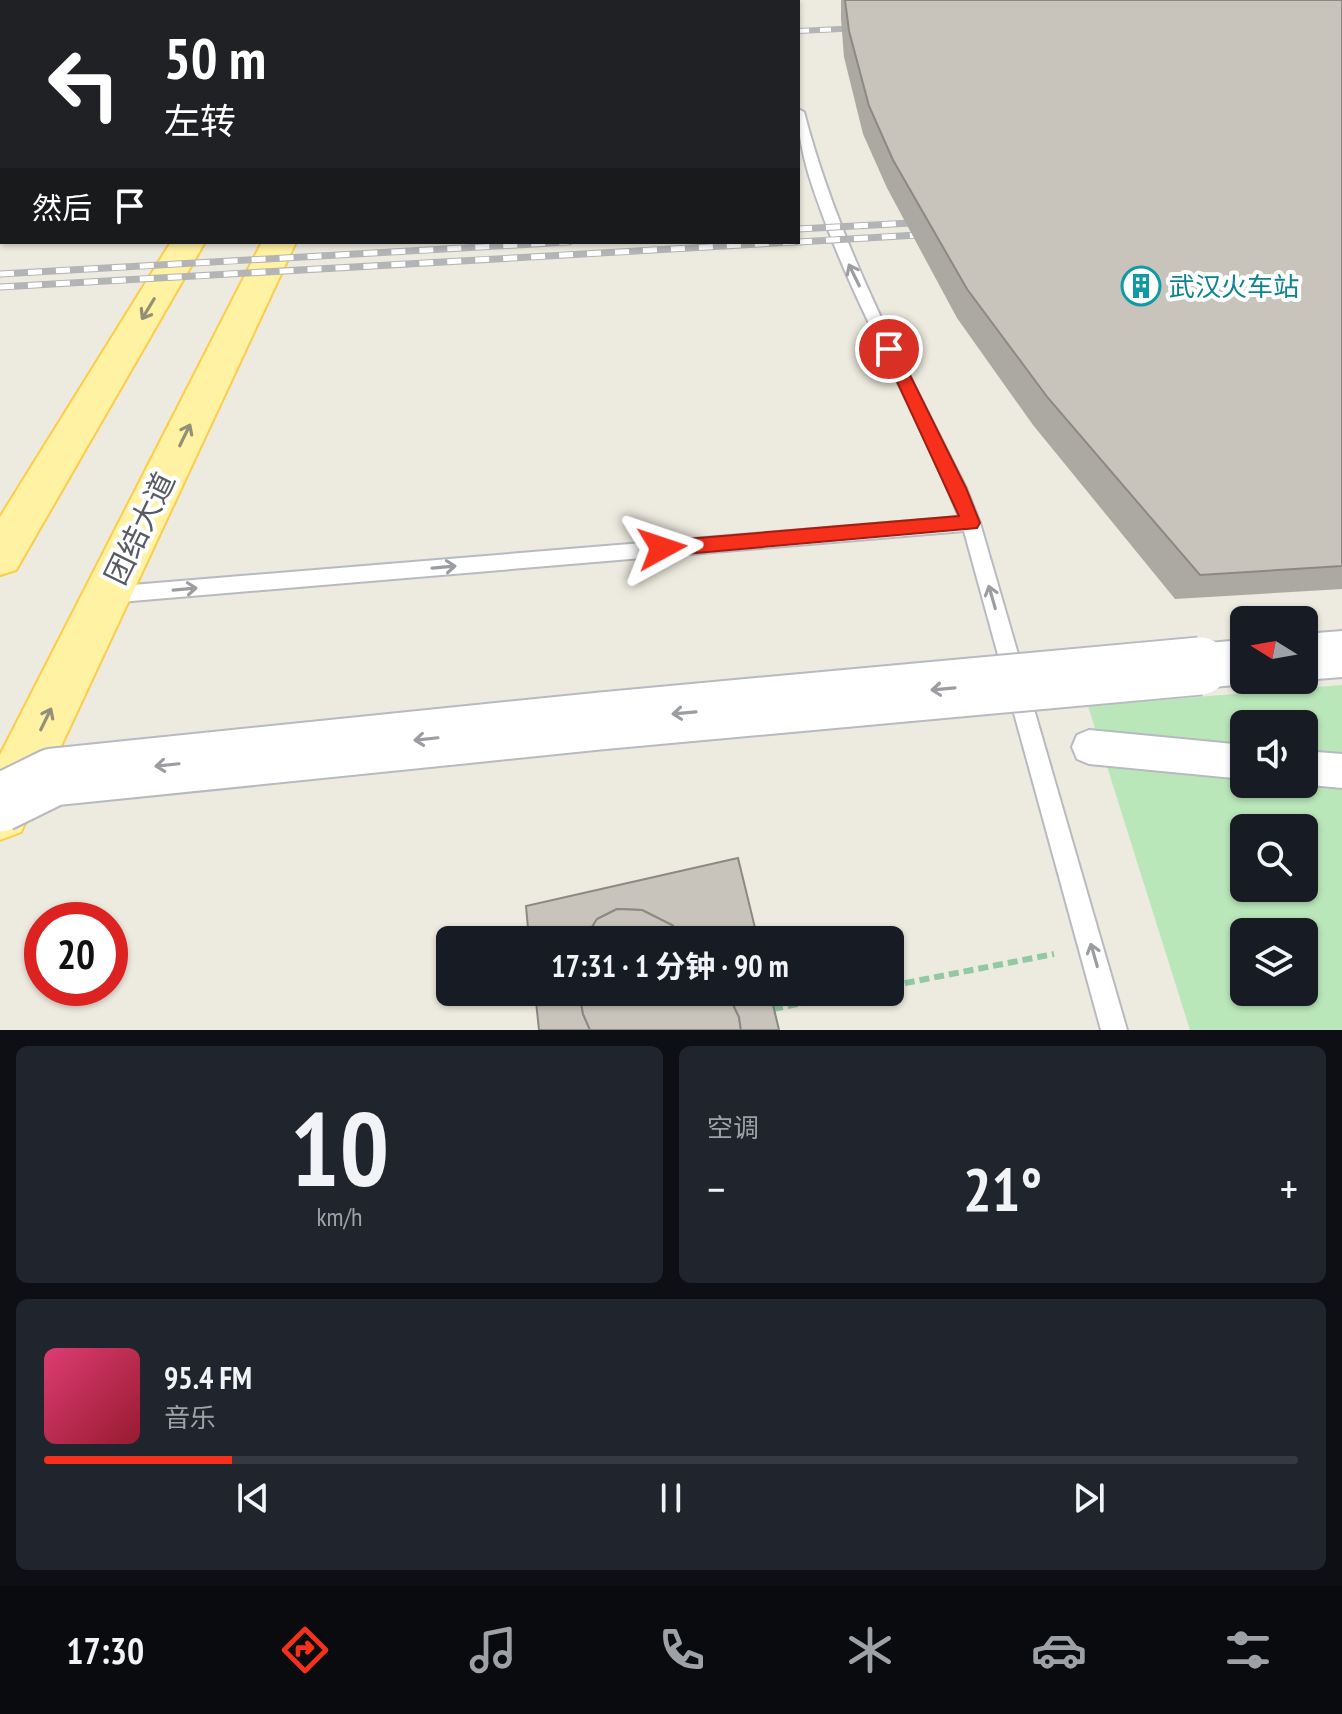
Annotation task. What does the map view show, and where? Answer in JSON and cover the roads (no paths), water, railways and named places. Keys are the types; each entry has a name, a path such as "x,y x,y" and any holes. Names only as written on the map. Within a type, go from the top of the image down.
{"main road":[{"path":"0,556 187,244"},
{"name":"团结大道","path":"0,815 278,244"}],"street":[{"path":"1318,656 1342,654"},
{"path":"0,803 53,777 600,721 1230,663"},
{"path":"1089,747 1230,761"},
{"path":"1318,769 1342,771"}],"lane":[{"path":"800,119 822,199 849,265 971,523 1017,657 1114,1030"},
{"path":"107,595 971,523"},
{"path":"1318,636 1342,634"}],"railway":[{"path":"800,31 862,28"},
{"path":"800,229 930,222"},
{"path":"800,242 935,234"},
{"path":"0,274 533,244"},
{"path":"0,287 760,244"}],"place":[{"name":"武汉火车站","path":"1141,286"}]}
